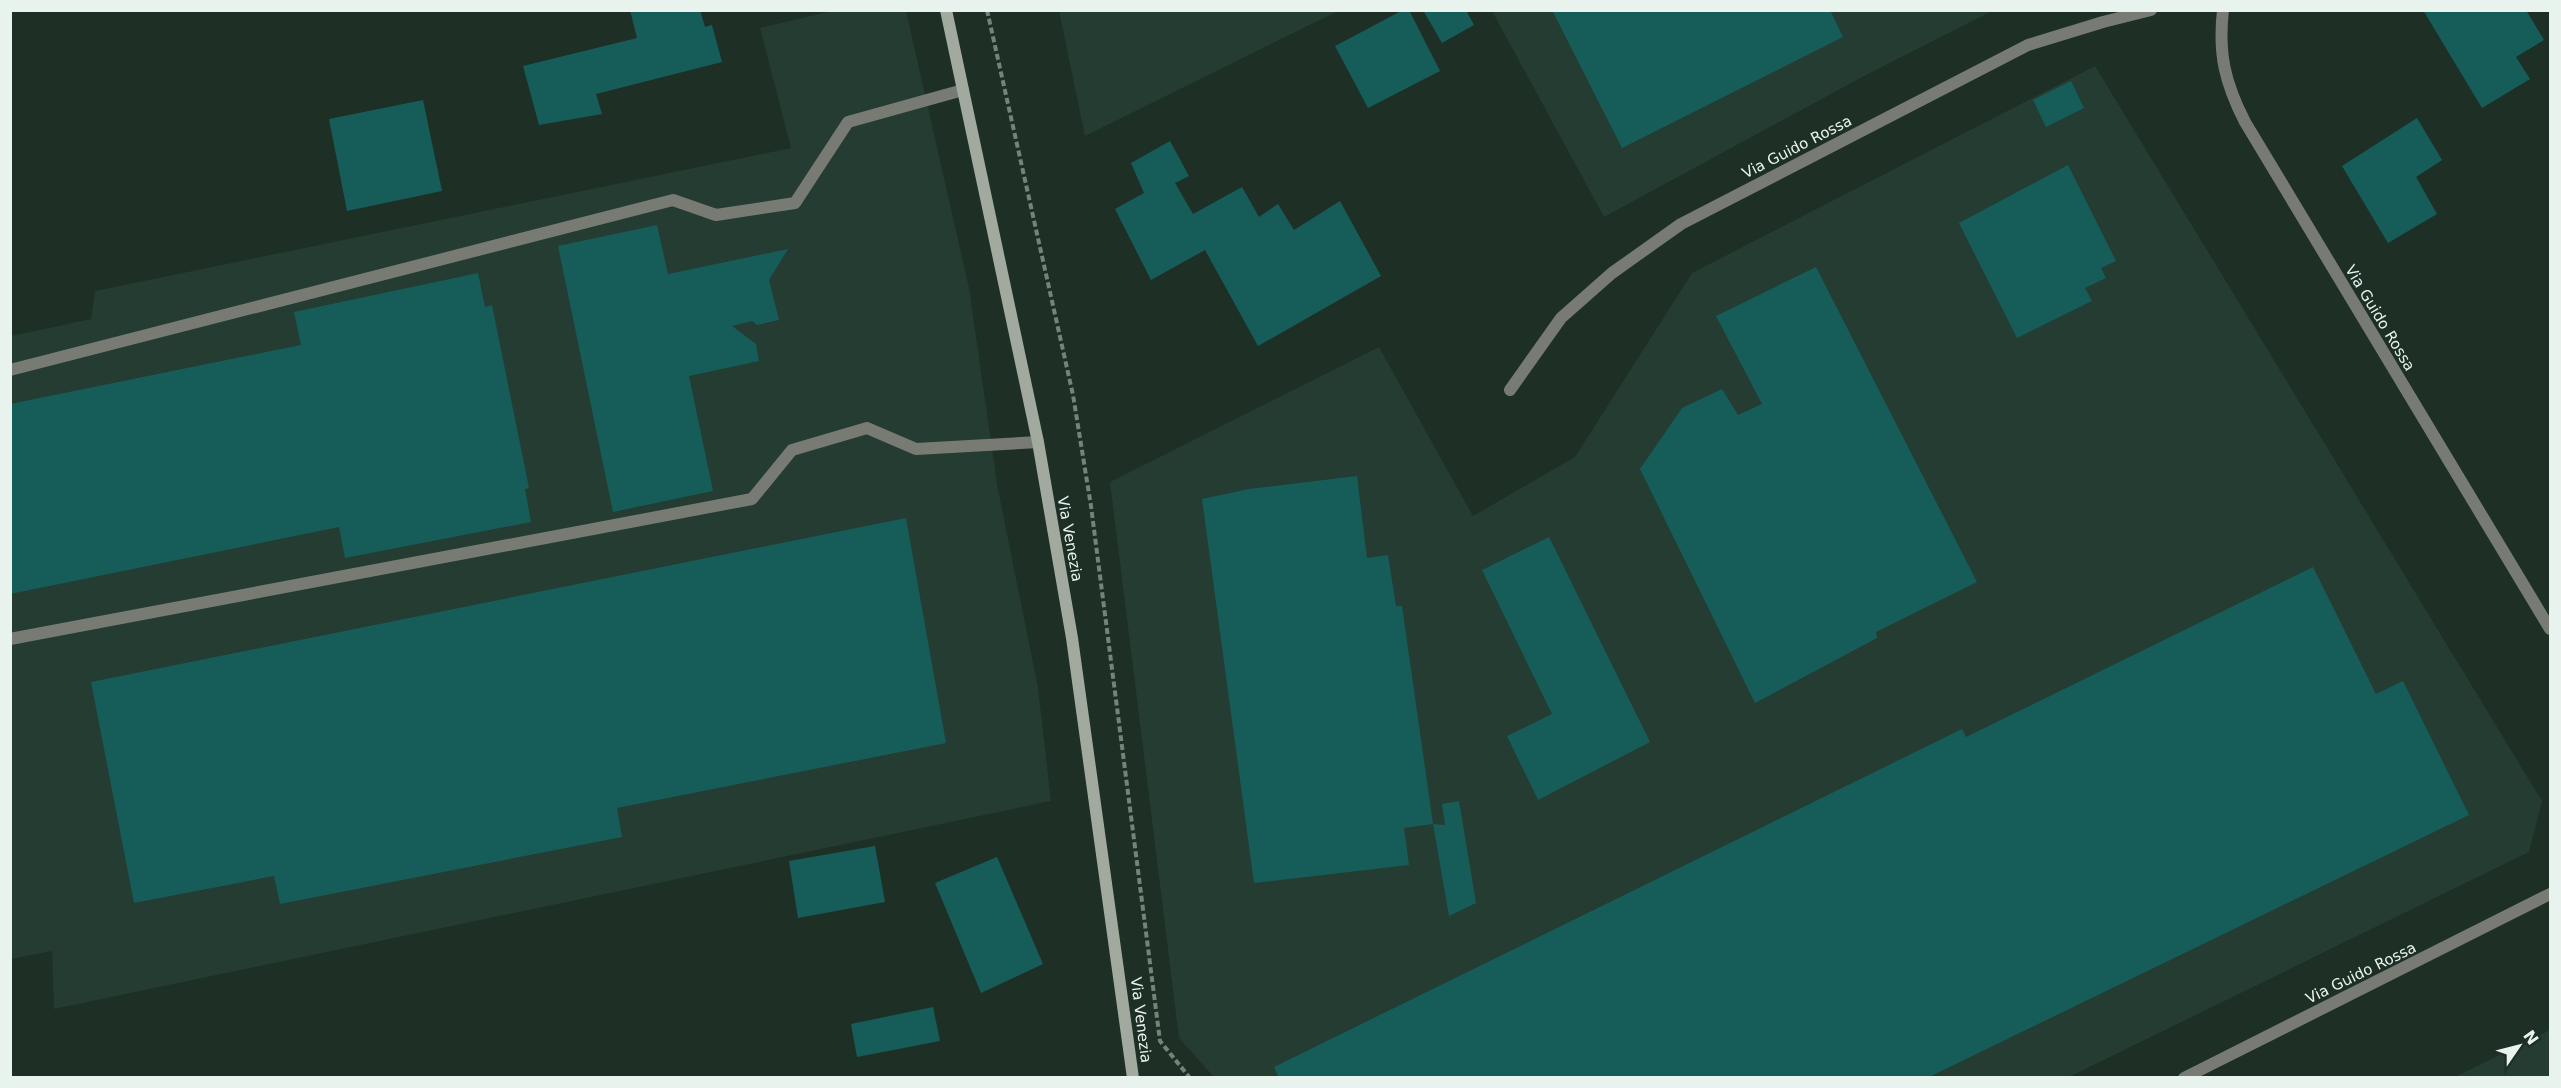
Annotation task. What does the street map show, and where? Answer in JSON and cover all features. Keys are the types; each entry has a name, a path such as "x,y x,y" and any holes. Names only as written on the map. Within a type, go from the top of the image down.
{"main road":[{"name":"Via Venezia","path":"946,10 1038,442 1072,638 1133,1077"}],"street":[{"name":"Via Guido Rossa","path":"1510,390 1561,318 1612,273 1681,224 2028,45 2151,10"},
{"name":"Via Guido Rossa","path":"2223,10 2220,37 2223,66 2231,95 2244,122 2550,629"},
{"path":"10,370 673,200 716,215 795,202 848,122 963,90"},
{"path":"10,639 752,498 792,450 867,428 916,449 1038,442"},
{"name":"Via Guido Rossa","path":"2184,1077 2550,894"}],"path":[{"path":"987,10 1073,395 1091,506 1160,1041 1190,1077"}],"shaded area":[{"path":"1059,10 1338,11 1085,136"},
{"path":"832,11 906,11 969,288 997,484 1038,688 1051,801 54,1009 52,951 11,959 11,336 91,319 95,291 791,148 760,28"},
{"path":"1492,11 1992,11 1866,75 1604,217"},
{"path":"2095,66 2542,801 2529,852 2069,1077 1214,1077 1179,1038 1110,482 1379,347 1473,516 1575,457 1692,273"},
{"path":"2550,1030 2550,1077 2455,1077"}],"building":[{"path":"630,10 700,10 705,27 712,25 722,62 596,94 602,114 539,125 523,66 637,38"},
{"path":"1403,10 1409,10 1440,71 1368,108 1335,46"},
{"path":"1423,10 1466,10 1474,25 1442,43"},
{"path":"1552,10 1830,10 1843,37 1622,148"},
{"path":"2423,10 2526,10 2544,40 2516,57 2530,79 2482,108"},
{"path":"2071,81 2084,108 2046,127 2033,100"},
{"path":"423,100 442,191 347,211 329,119"},
{"path":"2417,118 2442,160 2416,177 2437,214 2388,243 2342,166"},
{"path":"1170,141 1189,176 1175,183 1193,214 1242,187 1259,217 1278,204 1294,230 1340,201 1381,276 1258,346 1205,250 1151,280 1115,209 1144,193 1131,163"},
{"path":"2068,165 2116,261 2101,268 2106,278 2085,288 2092,301 2017,338 1959,223"},
{"path":"657,225 668,274 788,249 769,280 779,320 757,325 752,321 732,326 756,344 759,361 689,376 713,491 613,512 558,246"},
{"path":"1816,267 1977,582 1876,632 1877,638 1755,703 1640,469 1682,408 1722,389 1738,415 1762,404 1716,316"},
{"path":"478,273 485,307 492,305 529,488 525,489 531,522 345,558 339,527 10,594 10,404 301,345 294,312"},
{"path":"1357,476 1367,558 1388,555 1396,606 1402,606 1433,824 1404,828 1409,865 1254,883 1202,499 1249,489"},
{"path":"906,518 946,743 617,808 622,837 280,904 274,876 134,903 91,682"},
{"path":"1549,537 1650,742 1538,800 1507,736 1552,714 1482,570"},
{"path":"2313,567 2376,694 2403,681 2469,815 1927,1078 1279,1078 1274,1067 1962,729 1966,737"},
{"path":"1459,801 1476,903 1449,916 1433,824 1445,825 1442,804"},
{"path":"875,846 885,902 798,918 789,861"},
{"path":"997,857 1043,964 981,993 935,883"},
{"path":"933,1007 940,1041 857,1057 851,1024"}]}
